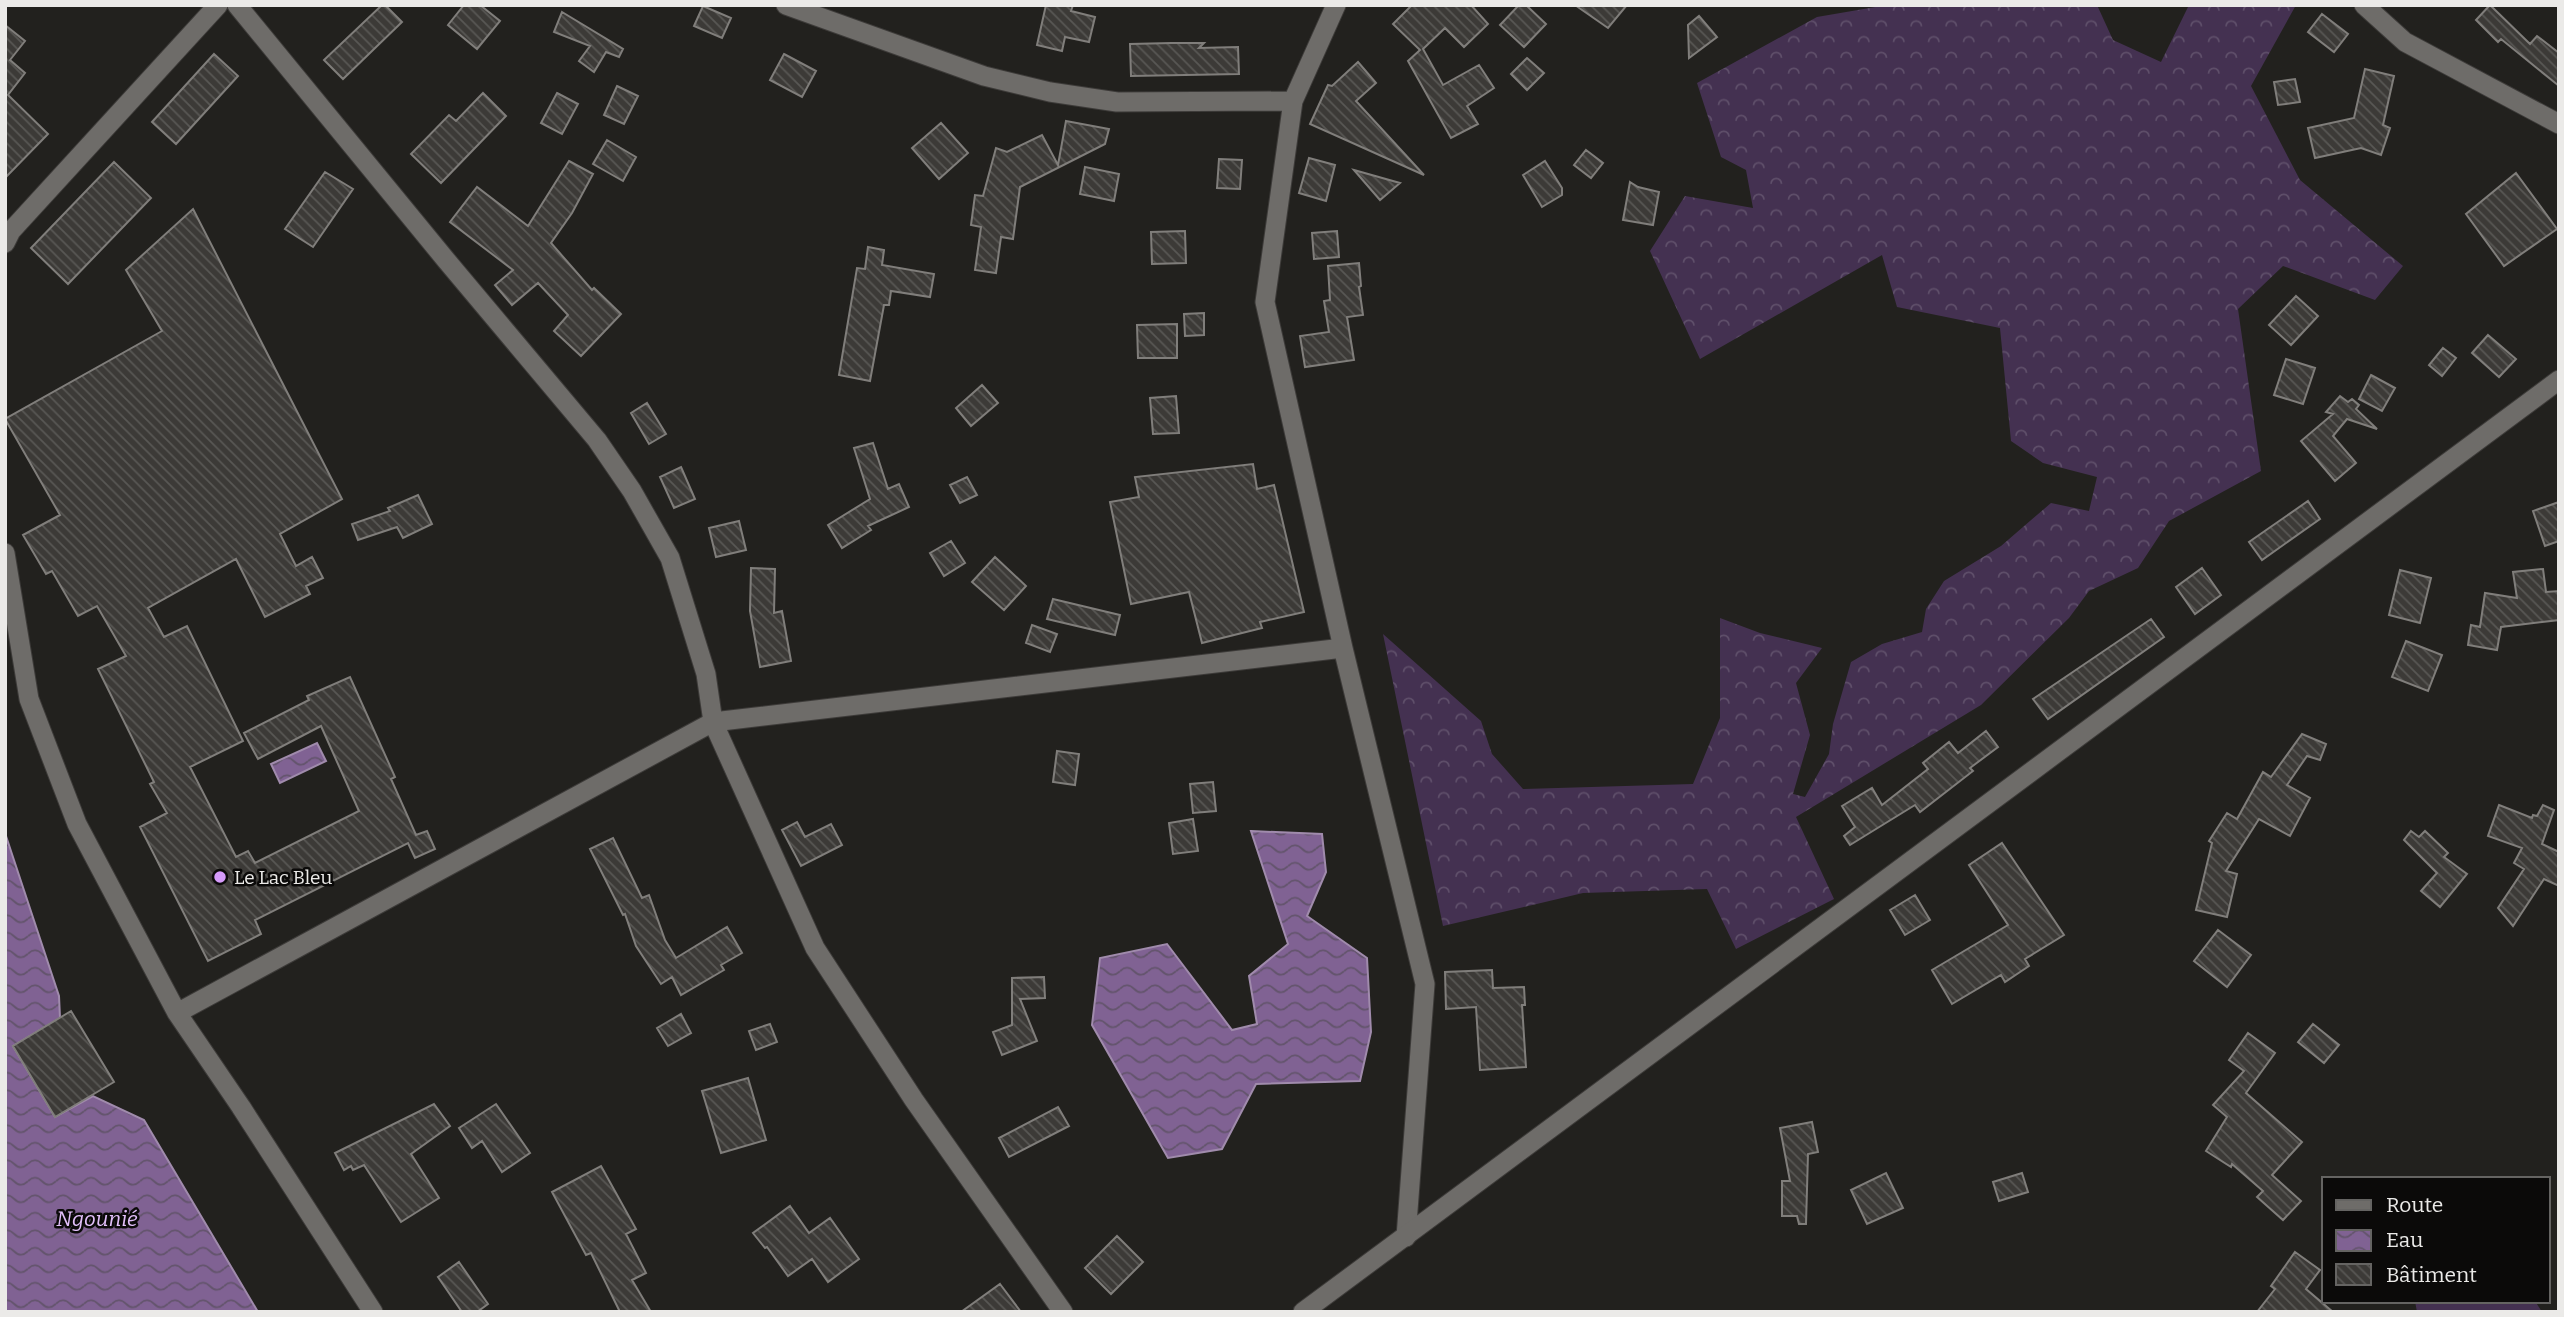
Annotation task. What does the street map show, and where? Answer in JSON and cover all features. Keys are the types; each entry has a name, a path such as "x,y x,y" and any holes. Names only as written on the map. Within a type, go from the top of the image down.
{"street":[{"path":"5,243 11,231 218,5"},
{"path":"237,5 597,440 632,491 670,558 706,674 713,722 815,948 914,1100 1062,1312"},
{"path":"786,5 984,76 1050,92 1117,102 1293,101"},
{"path":"1336,5 1293,101 1265,302 1343,648 1424,984 1406,1237"},
{"path":"2364,5 2404,43 2559,124"},
{"path":"1303,1312 2559,380"},
{"path":"5,553 29,699 77,824 177,1013 242,1107 373,1312"},
{"path":"177,1013 713,722 1343,648"}],"green space":[{"path":"1887,5 2097,5 2113,40 2161,62 2189,5 2296,5 2251,86 2300,180 2403,266 2375,300 2283,266 2238,309 2261,471 2169,521 2138,568 2089,591 2069,618 1981,705 1796,817 1834,899 1736,949 1707,889 1583,893 1443,926 1383,634 1481,721 1492,754 1523,789 1693,784 1720,718 1720,618 1760,633 1822,648 1796,683 1810,735 1793,794 1805,797 1829,754 1833,724 1851,662 1882,644 1922,632 1926,609 1944,581 2001,546 2051,503 2089,511 2097,477 2043,463 2011,441 2000,328 1897,307 1882,255 1700,359 1650,251 1685,196 1753,208 1746,170 1721,157 1697,83 1817,17"},
{"path":"2415,1303 2536,1303 2542,1312 2417,1312"}],"water":[{"path":"317,743 326,761 280,783 271,764"},
{"path":"1251,831 1322,834 1326,872 1307,916 1367,958 1371,1032 1360,1081 1256,1084 1222,1149 1168,1158 1092,1025 1100,958 1167,944 1232,1030 1257,1024 1249,976 1288,944"},
{"name":"Ngounié","path":"5,833 59,996 60,1018 13,1046 55,1117 93,1096 144,1120 258,1312 5,1312"}],"building":[{"path":"382,5 402,22 343,79 324,60"},
{"path":"464,5 480,5 500,21 477,49 448,25"},
{"path":"1046,5 1073,5 1071,11 1095,17 1089,42 1065,37 1062,51 1037,45"},
{"path":"1412,5 1471,5 1488,24 1464,47 1445,28 1423,49 1443,85 1479,65 1494,88 1467,106 1478,124 1451,138 1408,61 1420,50 1393,24"},
{"path":"1519,5 1526,5 1546,24 1524,47 1500,25"},
{"path":"1575,5 1627,5 1608,28"},
{"path":"2490,5 2530,44 2537,36 2559,53 2559,86 2501,39 2498,42 2476,20"},
{"path":"703,6 731,18 722,38 694,26"},
{"path":"562,12 623,49 619,57 606,52 594,72 579,61 590,46 554,32"},
{"path":"2322,14 2348,34 2334,52 2308,32"},
{"path":"1699,16 1717,37 1689,58 1688,25"},
{"path":"5,25 25,41 10,60 25,73 8,95 48,134 5,178"},
{"path":"1204,43 1199,48 1238,47 1239,74 1131,76 1130,44"},
{"path":"214,54 238,76 176,144 152,122"},
{"path":"784,54 816,71 802,97 770,80"},
{"path":"1527,58 1544,73 1527,90 1511,74"},
{"path":"1358,62 1376,83 1356,101 1424,175 1310,124 1328,85 1332,86"},
{"path":"2365,69 2394,76 2383,125 2390,128 2381,155 2361,148 2315,158 2308,128 2354,118"},
{"path":"2295,79 2300,102 2278,105 2274,82"},
{"path":"617,86 638,96 624,124 604,115"},
{"path":"483,93 506,116 441,183 411,154 449,115 456,121"},
{"path":"557,93 578,104 562,134 541,123"},
{"path":"1066,121 1109,129 1105,144 1020,187 1013,239 1001,237 996,273 975,270 981,227 971,225 975,195 983,196 996,148 1007,152 1042,135 1058,165"},
{"path":"941,123 968,153 939,179 912,148"},
{"path":"607,140 636,157 623,181 593,164"},
{"path":"1586,150 1603,163 1591,178 1574,165"},
{"path":"1309,158 1335,165 1326,201 1299,193"},
{"path":"1219,159 1242,160 1240,189 1217,188"},
{"path":"569,161 593,174 572,213 551,243 592,290 594,288 621,314 581,356 554,331 568,315 538,283 512,305 495,285 513,270 450,222 477,187 528,226"},
{"path":"1545,161 1562,188 1562,195 1542,207 1523,175"},
{"path":"114,162 151,198 68,284 31,248"},
{"path":"1085,167 1119,174 1114,201 1080,194"},
{"path":"1354,170 1400,183 1380,200"},
{"path":"325,172 353,189 313,247 285,229"},
{"path":"2516,173 2557,229 2504,266 2466,214"},
{"path":"1630,182 1638,187 1659,192 1653,225 1623,220"},
{"path":"193,209 342,499 280,534 296,566 312,557 323,578 306,586 310,594 265,617 236,559 148,608 164,637 187,626 243,741 190,767 236,857 248,851 255,863 359,811 321,726 258,759 244,733 309,700 307,696 350,677 395,777 391,779 416,835 427,831 435,849 415,858 408,843 255,920 261,934 208,961 140,827 167,813 150,784 154,782 98,669 126,656 97,606 78,616 52,571 46,574 23,535 60,515 5,419 162,331 126,270"},
{"path":"1185,231 1186,263 1152,264 1151,232"},
{"path":"1337,231 1339,257 1314,259 1312,233"},
{"path":"868,247 884,250 882,265 934,274 930,297 891,291 889,305 884,305 870,381 839,375 857,268 865,269"},
{"path":"1359,263 1363,315 1347,317 1354,360 1305,367 1300,336 1329,332 1324,301 1330,300 1328,266"},
{"path":"2296,296 2318,316 2291,345 2269,325"},
{"path":"1204,313 1204,335 1185,336 1184,314"},
{"path":"1177,324 1177,358 1138,358 1137,325"},
{"path":"2488,335 2516,359 2499,377 2472,353"},
{"path":"2443,348 2456,358 2442,376 2429,365"},
{"path":"2286,359 2315,368 2303,404 2274,395"},
{"path":"2371,375 2395,388 2382,411 2359,399"},
{"path":"982,385 998,403 971,426 956,408"},
{"path":"1176,396 1179,433 1153,434 1150,398"},
{"path":"2340,396 2348,402 2352,399 2359,405 2356,409 2377,429 2347,419 2333,436 2356,463 2335,481 2301,441 2333,414 2326,412"},
{"path":"647,403 666,434 649,444 631,413"},
{"path":"873,443 888,489 899,484 909,507 868,526 871,530 842,548 828,525 870,499 854,448"},
{"path":"1253,464 1257,489 1274,485 1304,612 1260,622 1262,628 1202,643 1189,592 1131,604 1110,502 1139,497 1135,477"},
{"path":"681,467 695,499 674,508 660,477"},
{"path":"967,477 977,495 960,503 950,485"},
{"path":"418,495 432,524 403,538 397,527 358,540 352,524 390,511 388,508"},
{"path":"2308,501 2320,519 2262,560 2249,542"},
{"path":"2559,502 2559,541 2545,546 2533,511"},
{"path":"739,521 746,550 716,557 709,528"},
{"path":"951,541 965,563 944,576 930,553"},
{"path":"995,557 1026,586 1004,610 972,582"},
{"path":"751,568 775,569 774,613 782,611 791,661 760,667 750,611"},
{"path":"2202,568 2221,595 2195,614 2176,587"},
{"path":"2543,569 2546,592 2559,591 2559,620 2501,627 2497,650 2468,645 2471,625 2480,627 2485,593 2517,598 2513,572"},
{"path":"2400,570 2431,578 2420,623 2389,615"},
{"path":"1053,599 1120,615 1115,635 1047,619"},
{"path":"2151,619 2164,637 2048,719 2033,699"},
{"path":"1032,625 1057,634 1050,652 1026,643"},
{"path":"2406,641 2442,655 2428,691 2392,677"},
{"path":"1986,731 1998,747 1970,768 1973,771 1920,812 1915,805 1850,845 1844,836 1855,827 1842,806 1872,788 1882,805 1928,769 1923,763 1949,742 1958,753"},
{"path":"2302,734 2326,744 2320,760 2307,756 2287,785 2310,798 2290,836 2259,819 2226,871 2237,874 2227,917 2196,910 2212,843 2209,841 2227,813 2237,819 2263,772 2271,777"},
{"path":"1057,751 1079,754 1075,785 1053,782"},
{"path":"1213,782 1216,811 1193,813 1190,784"},
{"path":"2499,805 2532,818 2533,815 2537,816 2543,805 2554,810 2542,844 2559,852 2559,886 2544,879 2513,926 2498,908 2524,869 2514,863 2522,848 2488,836"},
{"path":"1193,819 1198,851 1173,854 1169,823"},
{"path":"797,822 805,837 831,824 842,845 801,866 782,830"},
{"path":"2411,831 2419,837 2425,831 2448,853 2444,857 2467,874 2440,907 2421,891 2437,873 2404,840"},
{"path":"613,838 642,898 649,895 665,940 676,958 727,927 742,953 721,965 724,970 681,995 672,977 661,984 636,946 625,914 623,915 590,849"},
{"path":"2002,843 2064,935 2025,959 2029,966 2005,982 2001,975 1952,1004 1932,970 2008,925 1969,865"},
{"path":"1915,895 1930,920 1905,935 1890,910"},
{"path":"2218,930 2251,955 2227,987 2194,961"},
{"path":"1492,970 1493,988 1524,987 1525,1005 1522,1005 1526,1067 1480,1070 1476,1007 1446,1009 1445,972"},
{"path":"1044,977 1045,998 1020,999 1037,1041 1002,1055 993,1032 1012,1025 1012,978"},
{"path":"71,1011 114,1082 55,1117 13,1046"},
{"path":"681,1014 691,1033 668,1046 657,1028"},
{"path":"770,1024 777,1042 756,1050 749,1031"},
{"path":"2313,1024 2339,1045 2324,1063 2298,1042"},
{"path":"2248,1033 2275,1053 2246,1093 2302,1142 2272,1175 2301,1201 2283,1220 2257,1197 2263,1191 2232,1164 2231,1167 2206,1151 2227,1117 2213,1105 2244,1071 2229,1060"},
{"path":"748,1078 766,1140 721,1153 702,1091"},
{"path":"434,1104 450,1126 411,1154 439,1198 401,1222 364,1165 353,1170 351,1166 344,1170 335,1153"},
{"path":"496,1104 530,1153 502,1172 482,1141 472,1148 459,1128"},
{"path":"1058,1107 1069,1126 1009,1157 999,1138"},
{"path":"1812,1122 1818,1152 1808,1154 1806,1224 1799,1224 1797,1216 1782,1216 1782,1181 1790,1181 1780,1128"},
{"path":"601,1166 636,1229 626,1234 646,1273 632,1280 651,1312 620,1312 591,1253 586,1255 552,1192"},
{"path":"1886,1173 1903,1208 1867,1224 1851,1190"},
{"path":"2022,1173 2028,1192 1999,1201 1993,1182"},
{"path":"790,1206 809,1233 830,1218 859,1259 828,1282 812,1259 788,1276 753,1233"},
{"path":"1117,1236 1143,1262 1111,1294 1085,1268"},
{"path":"2295,1252 2320,1270 2306,1289 2333,1312 2257,1312 2275,1289 2271,1286"},
{"path":"459,1262 488,1304 477,1312 462,1312 438,1277"},
{"path":"1000,1284 1021,1312 961,1312"}],"place":[{"name":"Le Lac Bleu","path":"220,877"}]}
